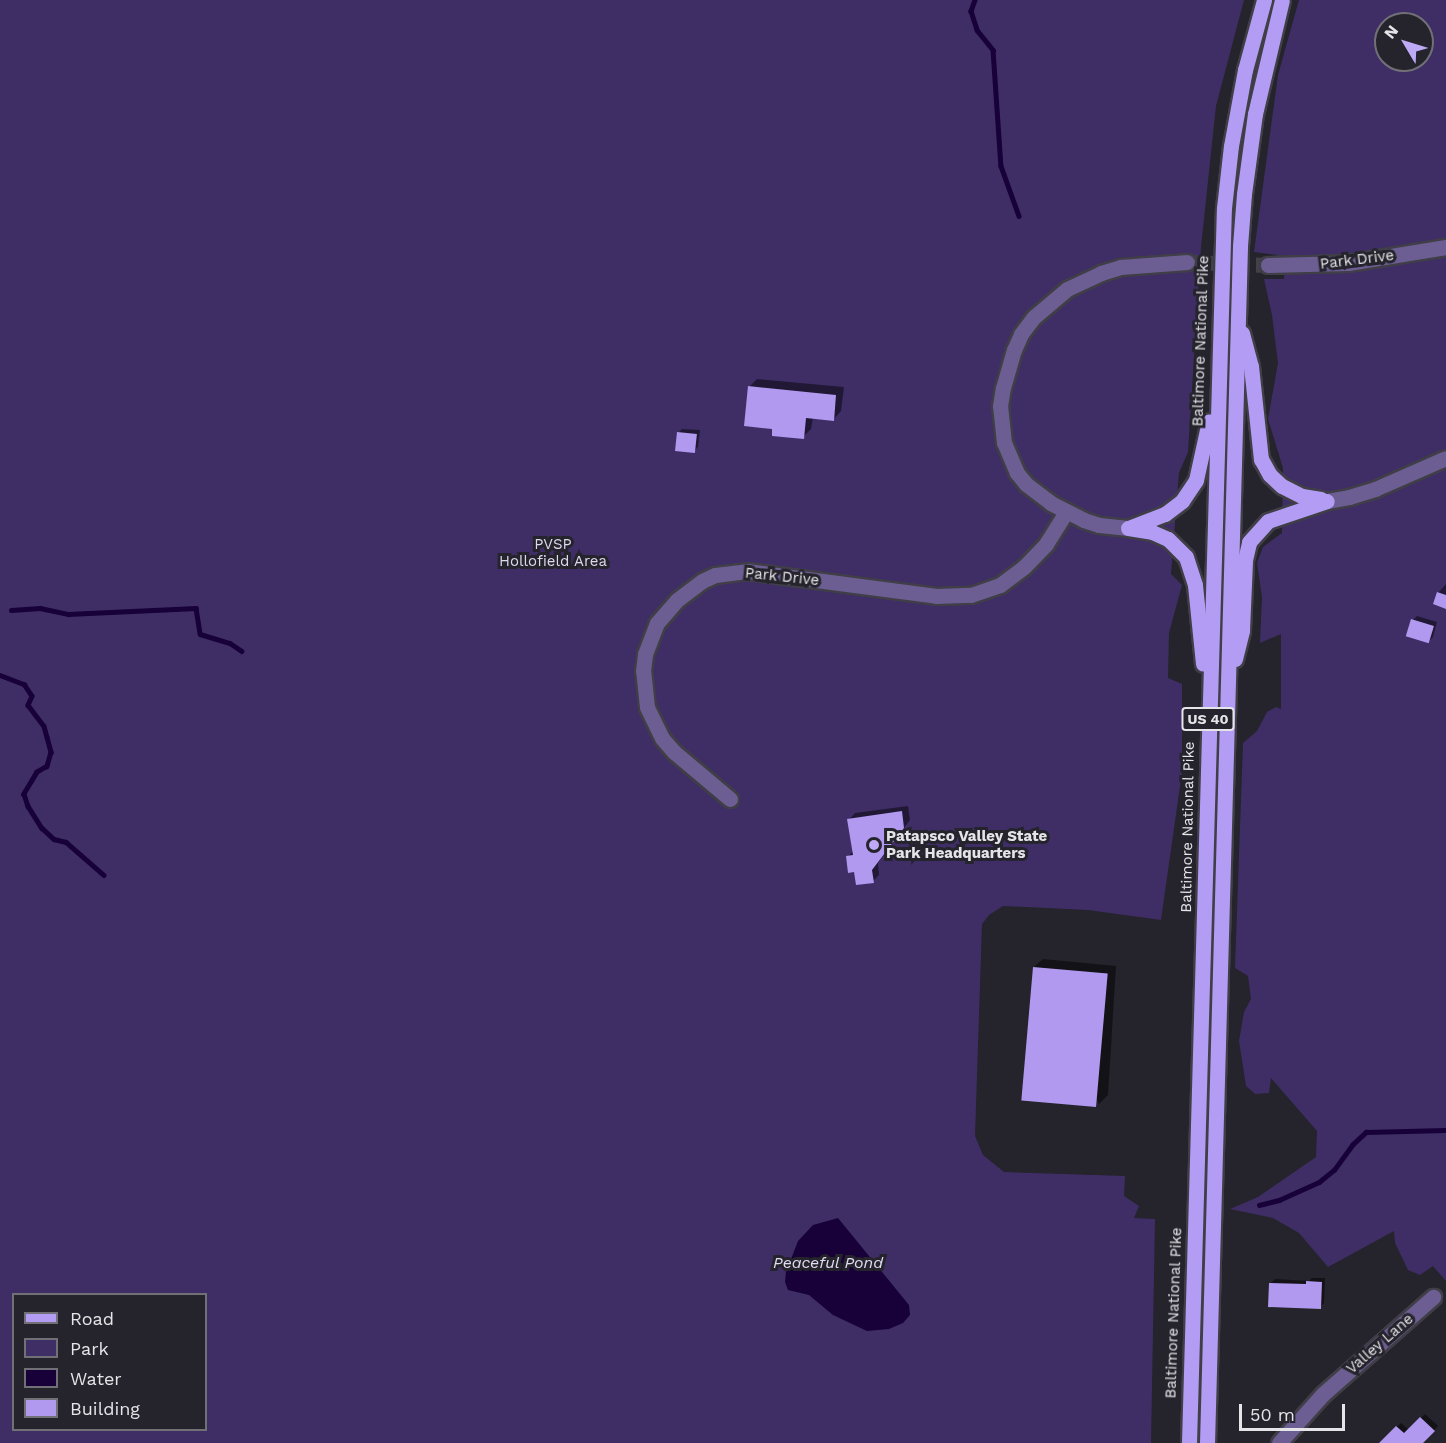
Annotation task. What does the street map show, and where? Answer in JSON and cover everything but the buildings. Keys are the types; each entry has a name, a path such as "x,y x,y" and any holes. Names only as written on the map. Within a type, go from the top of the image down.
{"main road":[{"name":"Baltimore National Pike","path":"1189,1443 1224,208 1231,146 1245,70 1264,0"},
{"name":"US 40","path":"1207,1443 1240,246 1249,153 1263,76 1282,0"},
{"path":"1238,319 1251,366 1261,459 1270,476 1282,486 1302,495 1327,501"},
{"path":"1128,528 1165,514 1182,501 1196,480 1218,371"},
{"path":"1227,688 1242,630 1245,560 1249,542 1268,521 1327,501"},
{"path":"1128,528 1152,532 1168,539 1186,557 1195,585 1209,710"}],"street":[{"name":"Park Drive","path":"1268,265 1348,263 1446,247"},
{"path":"1128,528 1099,525 1066,512 1026,484 1017,473 1004,443 1000,406 1009,365 1018,342 1034,317 1051,301 1082,281 1121,267 1187,262"},
{"path":"1327,501 1376,489 1446,458"},
{"name":"Park Drive","path":"730,799 674,752 662,738 647,707 643,672 645,654 657,623 677,600 696,585 715,575 747,572 936,596 971,595 1000,585 1024,567 1046,544 1066,512"},
{"name":"Valley Lane","path":"1279,1443 1323,1394 1433,1297"}],"green space":[{"name":"PVSP Hollofield Area","path":"0,0 1244,0 1216,106 1201,247 1188,452 1179,473 1171,574 1182,585 1169,633 1168,678 1182,684 1182,772 1161,920 1088,910 1003,906 989,915 982,924 975,1136 983,1155 1004,1172 1125,1176 1124,1196 1139,1206 1134,1218 1155,1219 1151,1443 0,1443"},
{"path":"1299,0 1446,0 1446,1281 1433,1266 1420,1275 1408,1270 1395,1243 1394,1231 1328,1267 1299,1233 1273,1218 1230,1209 1258,1197 1316,1157 1317,1131 1271,1078 1269,1093 1255,1094 1246,1086 1239,1041 1244,1012 1251,999 1248,976 1235,968 1243,743 1257,731 1267,712 1276,707 1281,709 1281,634 1260,643 1262,597 1257,563 1263,547 1282,533 1283,468 1268,419 1278,363 1272,315 1264,279 1284,279 1285,256 1254,252 1278,75"}],"water":[{"name":"Peaceful Pond","path":"838,1218 909,1305 910,1315 903,1323 889,1329 867,1331 833,1315 809,1295 788,1290 785,1282 786,1272 798,1241 813,1225"}],"waterway":[{"path":"975,0 971,11 977,30 993,50 1001,166 1019,216"},
{"path":"11,610 40,608 68,614 196,608 200,634 230,643 242,651"},
{"path":"0,675 24,684 32,696 28,705 44,726 51,752 47,766 37,772 24,794 28,806 42,828 54,839 66,842 104,875"},
{"path":"1259,1205 1279,1200 1319,1182 1334,1170 1352,1145 1366,1132 1446,1130"}],"tunnel":[{"path":"1187,262 1268,265"}],"place":[{"name":"Patapsco Valley State Park Headquarters","path":"874,845"}]}
